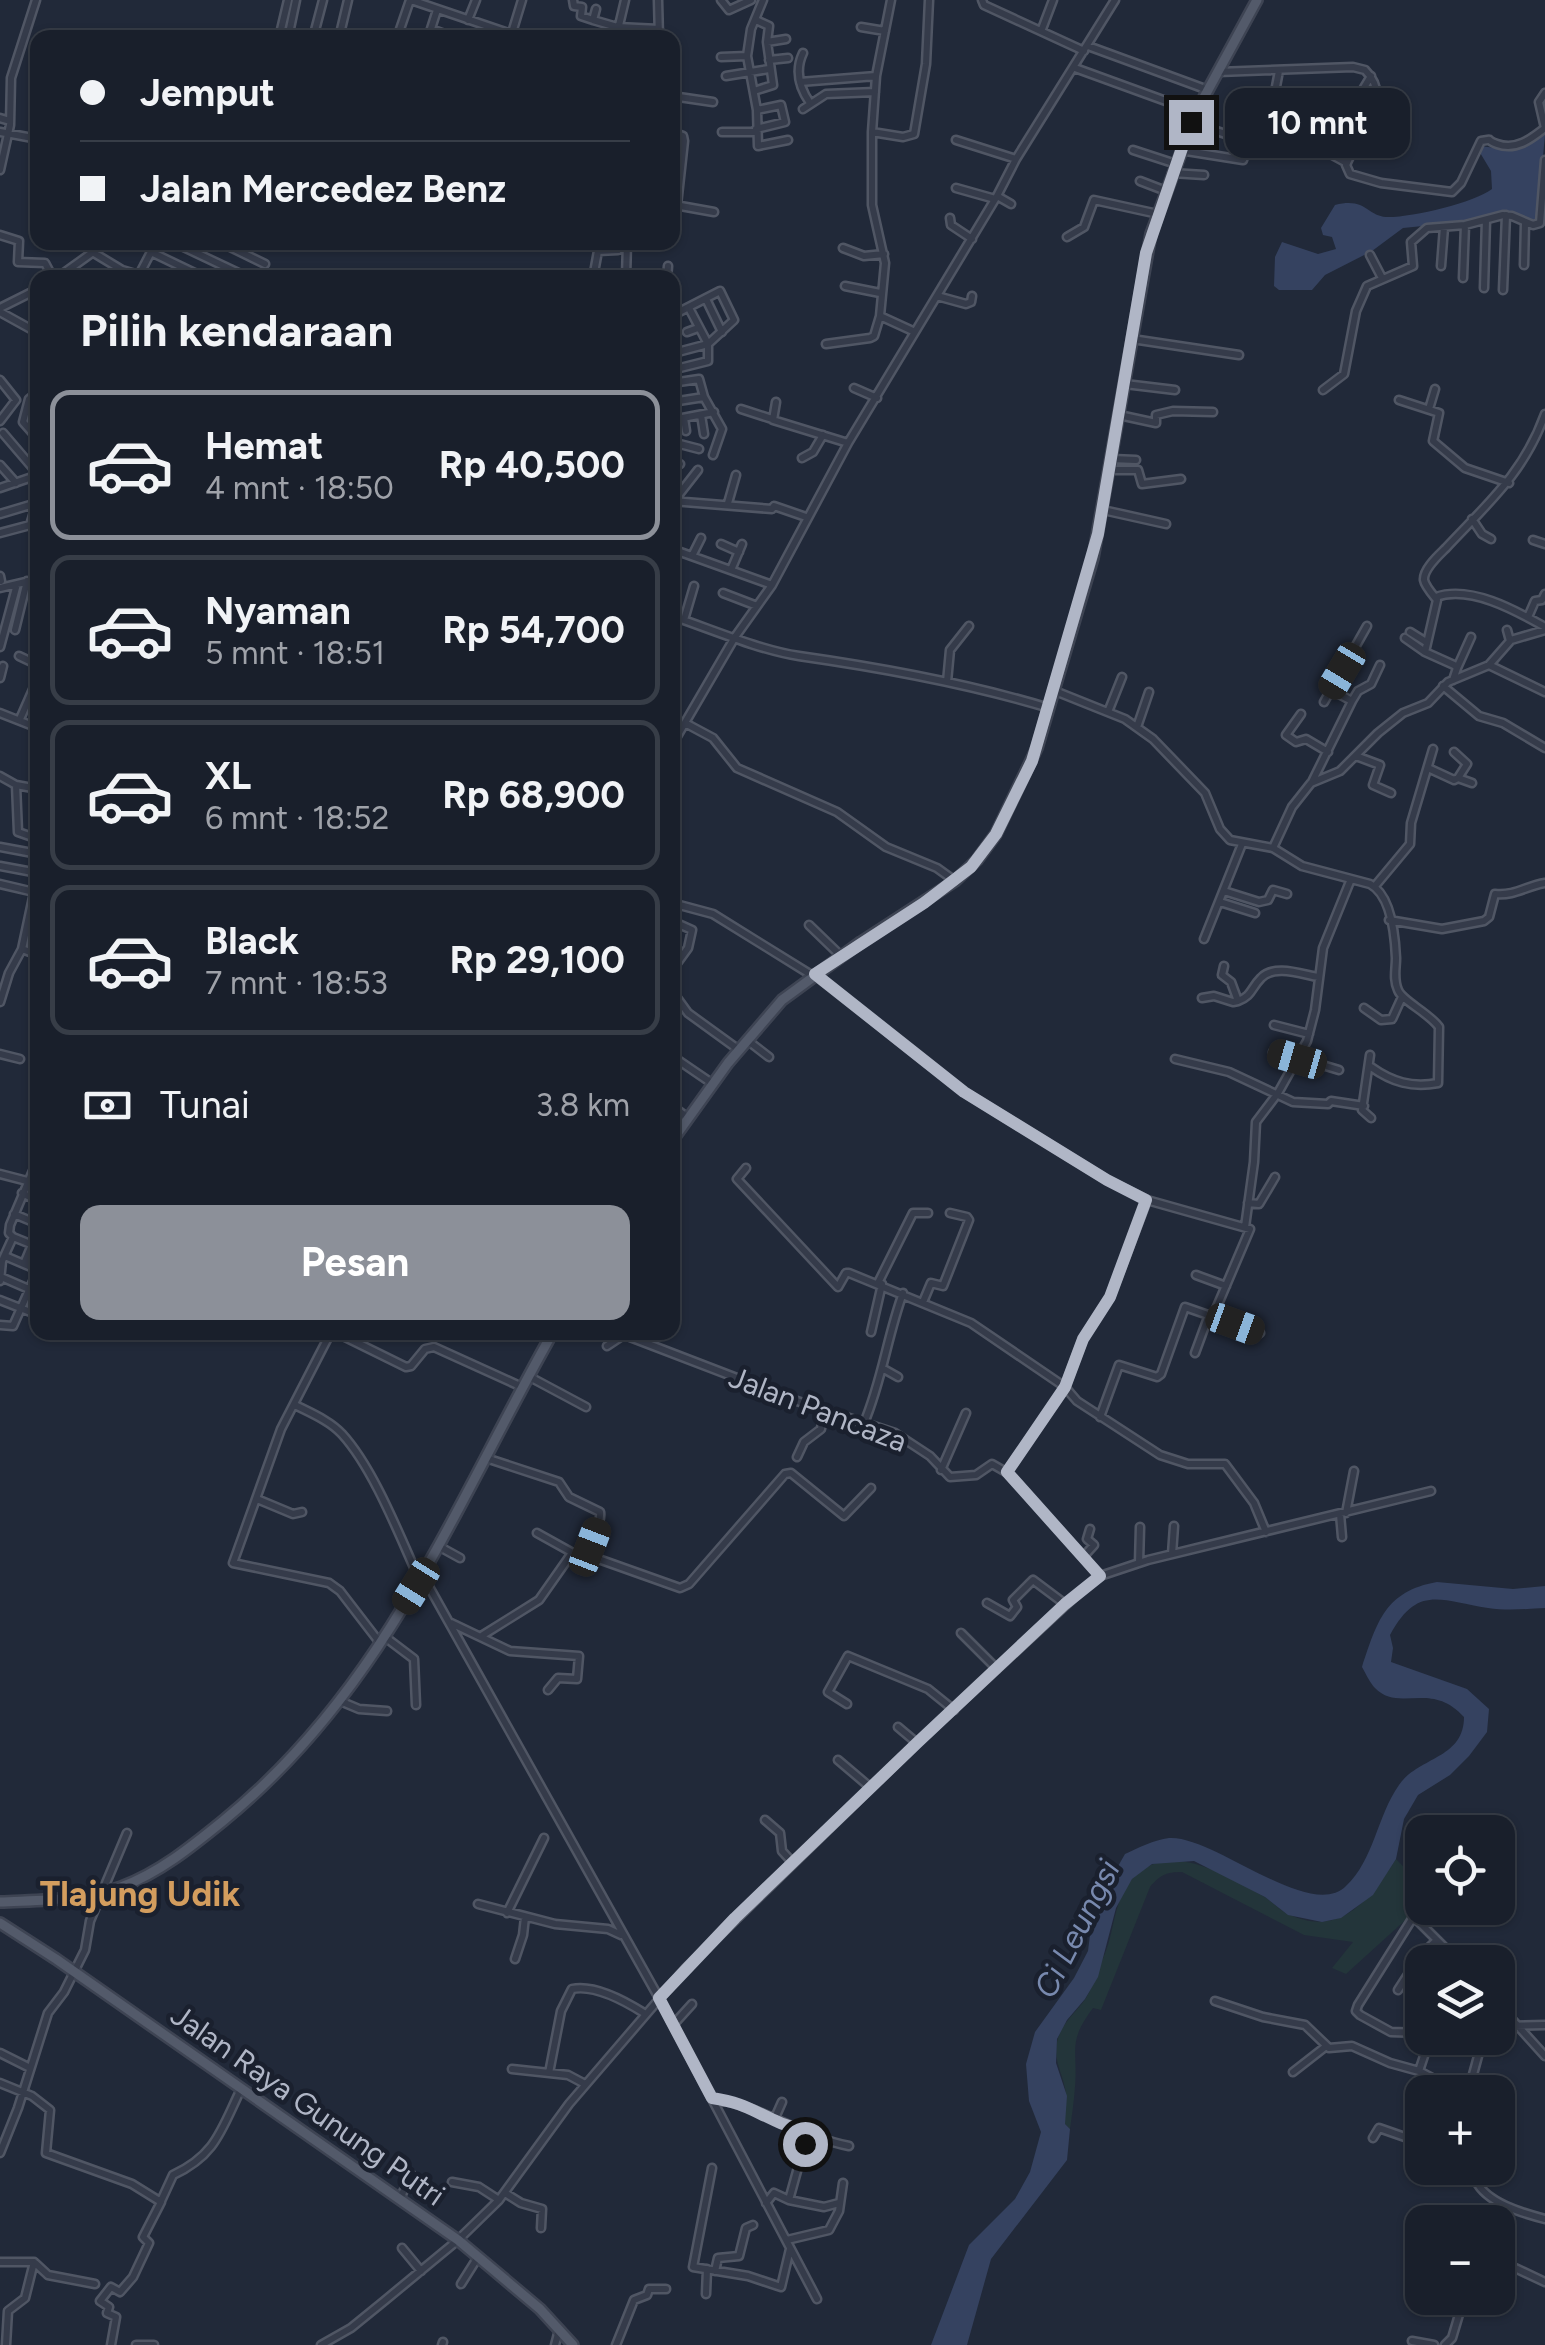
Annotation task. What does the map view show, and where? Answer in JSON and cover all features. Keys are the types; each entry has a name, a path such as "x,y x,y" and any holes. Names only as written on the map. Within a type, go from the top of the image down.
{"main road":[{"path":"680,1130 778,1004 840,956 954,881 978,860 996,834 1032,761 1093,558 1146,253 1158,214 1191,122 1257,0"},
{"path":"0,1902 100,1894 157,1870 210,1832 296,1755 340,1701 421,1579 548,1340"},
{"name":"Jalan Raya Gunung Putri","path":"0,1924 458,2240 573,2345"}],"street":[{"path":"0,170 4,134 10,121 11,78 36,0"},
{"path":"282,30 292,0"},
{"path":"289,30 292,0"},
{"path":"315,30 322,0"},
{"path":"340,30 348,0"},
{"path":"400,30 411,0 494,30"},
{"path":"468,20 476,0"},
{"path":"515,30 522,0"},
{"path":"572,0 574,6 582,7 581,17 634,30"},
{"path":"618,28 626,0"},
{"path":"658,0 659,30"},
{"path":"721,0 729,10 751,0"},
{"path":"763,0 749,38 748,56 758,146 788,140"},
{"path":"826,344 874,336 880,316 884,254 872,206 872,132 876,76 891,0"},
{"path":"872,132 903,137 914,134 926,64 929,0"},
{"path":"982,0 984,6 1086,49 1208,90"},
{"path":"1041,0 1053,2 1042,29"},
{"path":"680,731 735,636 772,585 848,443 1116,0"},
{"path":"593,20 596,9"},
{"path":"754,91 772,87 769,26 756,20"},
{"path":"861,27 885,31"},
{"path":"767,42 786,39"},
{"path":"802,54 798,64 801,91 810,102"},
{"path":"722,57 748,56"},
{"path":"726,76 750,74 788,58"},
{"path":"1074,68 1196,112"},
{"path":"1218,72 1362,68 1371,76 1377,104 1347,163 1350,174 1370,181 1448,192 1458,187 1481,141 1514,146 1545,128 1539,102 1545,93"},
{"path":"1273,102 1279,71"},
{"path":"800,82 876,76"},
{"path":"1305,138 1356,102 1371,76"},
{"path":"803,110 810,102 830,93 875,92"},
{"path":"680,97 713,102"},
{"path":"1232,138 1244,98 1273,102 1311,109 1302,150"},
{"path":"722,132 756,130 785,122 781,105 757,110"},
{"path":"0,118 10,121"},
{"path":"1191,122 1250,142 1326,151 1347,163"},
{"path":"4,134 30,139"},
{"path":"680,134 684,141 680,169"},
{"path":"956,140 1016,160"},
{"path":"1180,150 1242,160 1250,142"},
{"path":"1133,150 1204,176"},
{"path":"1323,390 1344,374 1358,305 1367,286 1412,266 1410,244 1423,230 1506,215 1526,223 1543,223 1545,160"},
{"path":"1140,181 1166,192"},
{"path":"956,188 1011,204"},
{"path":"1067,237 1084,227 1094,200 1158,214"},
{"path":"680,206 714,212"},
{"path":"1502,290 1506,215"},
{"path":"950,218 951,225 972,238"},
{"path":"1484,288 1486,220"},
{"path":"1524,265 1526,223"},
{"path":"1462,278 1465,225"},
{"path":"1440,266 1444,228"},
{"path":"0,234 19,242 18,262 45,264 49,270"},
{"path":"843,248 864,256 884,254"},
{"path":"67,270 97,250"},
{"path":"190,250 232,270"},
{"path":"236,250 264,264"},
{"path":"598,250 618,250"},
{"path":"94,252 122,270"},
{"path":"140,270 151,252 188,270"},
{"path":"1370,255 1382,278"},
{"path":"668,266 668,270"},
{"path":"845,286 880,293"},
{"path":"680,312 720,292 734,322 708,344 680,351"},
{"path":"30,293 0,310 30,329"},
{"path":"937,296 966,304 972,296"},
{"path":"706,299 722,332"},
{"path":"680,369 708,362 708,344 689,308"},
{"path":"880,316 915,332"},
{"path":"686,332 698,328"},
{"path":"1130,339 1239,355"},
{"path":"698,366 704,396 722,430 713,455"},
{"path":"680,381 698,378"},
{"path":"0,380 16,400 0,421"},
{"path":"1124,384 1175,390"},
{"path":"854,388 876,398"},
{"path":"1429,410 1435,389"},
{"path":"680,400 704,396"},
{"path":"30,398 20,419 30,430"},
{"path":"1398,400 1440,416 1432,435 1435,444 1464,468 1509,484"},
{"path":"772,419 776,402"},
{"path":"741,410 848,443"},
{"path":"1118,415 1156,423 1156,415 1173,411 1213,412"},
{"path":"680,419 714,412"},
{"path":"1426,647 1436,597 1424,582 1428,570 1509,484 1545,414"},
{"path":"700,415 704,434"},
{"path":"684,418 686,431"},
{"path":"3,433 30,465"},
{"path":"802,458 813,452 823,435"},
{"path":"680,444 699,449"},
{"path":"1111,465 1133,463 1140,471 1141,484 1180,479"},
{"path":"0,465 16,483"},
{"path":"680,493 698,470"},
{"path":"728,504 736,475"},
{"path":"0,488 30,478"},
{"path":"680,502 772,509 774,506 806,517"},
{"path":"0,514 30,503"},
{"path":"1103,510 1166,524"},
{"path":"1472,520 1491,539"},
{"path":"0,533 30,523"},
{"path":"692,556 701,538"},
{"path":"1533,540 1545,544"},
{"path":"721,544 740,548 730,570"},
{"path":"680,552 772,585"},
{"path":"0,582 28,582 15,630"},
{"path":"0,646 18,584"},
{"path":"684,620 694,586"},
{"path":"723,593 757,606"},
{"path":"1436,597 1462,593 1528,617 1545,628"},
{"path":"1528,617 1534,600 1542,600 1545,594"},
{"path":"680,619 798,656 865,664 1049,708"},
{"path":"946,682 950,650 969,626"},
{"path":"1324,702 1367,626"},
{"path":"1311,783 1334,775 1403,713 1428,703 1453,680 1489,665 1510,641 1545,628"},
{"path":"1507,630 1510,641"},
{"path":"1408,635 1456,668"},
{"path":"1453,680 1471,637"},
{"path":"19,656 30,661"},
{"path":"1273,848 1292,807 1328,752 1352,701 1358,691 1369,687 1380,664"},
{"path":"1489,665 1545,692"},
{"path":"0,678 3,666"},
{"path":"1108,712 1122,677"},
{"path":"1444,686 1478,716 1503,723 1545,748"},
{"path":"1330,690 1352,701"},
{"path":"1054,691 1108,712 1152,738 1200,787 1228,838 1273,848 1302,866 1375,886 1382,894 1394,943 1396,984 1402,998 1433,1019 1439,1028 1437,1084 1410,1086 1396,1082 1368,1066 1370,1055"},
{"path":"1137,727 1149,692"},
{"path":"20,719 30,697"},
{"path":"0,713 30,724"},
{"path":"1301,714 1286,734 1296,742 1306,739 1328,752"},
{"path":"685,723 717,741 737,768 836,812 886,847 936,868 954,881"},
{"path":"1375,886 1410,844 1411,823 1434,749"},
{"path":"1454,752 1467,764 1458,778"},
{"path":"1356,756 1380,766 1373,785 1391,793"},
{"path":"1428,768 1472,783"},
{"path":"0,776 30,788"},
{"path":"16,785 18,832 30,836"},
{"path":"1204,940 1242,844"},
{"path":"0,847 30,853"},
{"path":"0,866 30,872"},
{"path":"1245,1227 1256,1122 1278,1093 1309,1034 1323,948 1351,879"},
{"path":"0,884 30,891"},
{"path":"1389,920 1442,929 1484,921 1489,918 1495,894 1514,894 1529,886 1545,884"},
{"path":"1224,891 1259,902 1268,900 1273,890 1287,894"},
{"path":"1220,902 1255,912"},
{"path":"680,905 713,914 814,975 964,1092 1107,1180 1146,1200 1250,1229 1195,1353"},
{"path":"0,1002 4,972 22,949 30,922"},
{"path":"809,925 840,956"},
{"path":"680,926 692,932 680,959"},
{"path":"22,949 30,952"},
{"path":"1224,966 1222,975 1232,982 1238,1001"},
{"path":"1202,998 1211,995 1238,1001 1249,996 1268,973 1281,971 1318,977"},
{"path":"1364,1008 1381,1020 1392,1019 1402,998"},
{"path":"680,1002 739,1050"},
{"path":"1274,1024 1309,1034"},
{"path":"747,1040 769,1057"},
{"path":"1273,1052 1339,1070"},
{"path":"0,1054 20,1059"},
{"path":"1176,1059 1228,1072 1296,1103 1331,1101 1364,1106"},
{"path":"680,1061 713,1084"},
{"path":"1371,1067 1363,1113 1372,1118"},
{"path":"680,1112 688,1118"},
{"path":"746,1168 737,1180 837,1286 847,1272 964,1318 1145,1447 1188,1464 1224,1464 1254,1503 1266,1532"},
{"path":"0,1174 30,1178"},
{"path":"1248,1203 1259,1204 1275,1177"},
{"path":"30,1181 8,1232 30,1244"},
{"path":"22,1194 30,1197"},
{"path":"1100,1576 1007,1472 1065,1387 1083,1339 1110,1297 1146,1200"},
{"path":"871,1332 880,1284 913,1213 928,1213"},
{"path":"14,1214 30,1221"},
{"path":"923,1302 931,1283 943,1286 969,1220 950,1214"},
{"path":"13,1237 0,1279 30,1290"},
{"path":"24,1264 30,1254"},
{"path":"4,1256 30,1267"},
{"path":"1196,1275 1226,1286"},
{"path":"864,1423 878,1390 888,1334 902,1293"},
{"path":"0,1325 12,1327 30,1295"},
{"path":"0,1300 30,1312"},
{"path":"1100,1416 1120,1365 1139,1374 1158,1376 1185,1307 1260,1333"},
{"path":"329,1340 282,1429 233,1563 329,1584 340,1591 383,1640 414,1658 416,1705"},
{"path":"350,1340 406,1367 425,1349 434,1347 522,1387"},
{"path":"607,1346 613,1340"},
{"name":"Jalan Pancaza","path":"635,1340 908,1441 954,1478 972,1476 994,1464 1007,1472"},
{"path":"881,1367 898,1377"},
{"path":"528,1376 586,1406"},
{"path":"295,1404 345,1437 421,1579 451,1622 659,1998 817,2298"},
{"path":"797,1457 804,1442 820,1430 824,1410"},
{"path":"941,1470 966,1414"},
{"path":"486,1458 561,1482 569,1497 600,1512 590,1554 584,1559 537,1533"},
{"path":"1342,1537 1343,1514 1354,1471"},
{"path":"590,1554 596,1560 683,1588 785,1474 791,1473 844,1516 871,1488"},
{"path":"321,2345 352,2328 458,2240 502,2196 585,2084 644,2013 735,1918 1065,1604 1100,1576 1172,1554 1431,1491"},
{"path":"257,1499 293,1514 302,1512"},
{"path":"1172,1554 1174,1526"},
{"path":"1139,1563 1140,1527"},
{"path":"1084,1556 1094,1544 1087,1539 1090,1530"},
{"path":"440,1547 460,1558"},
{"path":"483,1635 538,1600 572,1553"},
{"path":"988,1603 1010,1616 1017,1606 1014,1600 1034,1580 1065,1604"},
{"path":"451,1622 512,1651 580,1656 577,1678 558,1678 548,1690"},
{"path":"960,1634 997,1669"},
{"path":"847,1704 828,1692 848,1656 928,1689 954,1710"},
{"path":"340,1701 358,1709 388,1710"},
{"path":"898,1728 917,1743"},
{"path":"838,1760 871,1788"},
{"path":"765,1820 780,1832 782,1851 793,1863"},
{"path":"0,2153 48,2013 87,1945 88,1926 127,1833"},
{"path":"506,1913 544,1838"},
{"path":"478,1904 622,1935"},
{"path":"515,1959 524,1935 525,1917"},
{"path":"1405,2032 1391,2032 1356,2011 1412,1919 1439,1945"},
{"path":"1398,1990 1420,1956 1436,1942"},
{"path":"549,2074 561,2012 572,1989 589,1988 644,2013"},
{"path":"1216,2001 1263,2017 1305,2025 1326,2046"},
{"path":"673,2025 692,2004"},
{"path":"1516,2025 1545,2025"},
{"path":"1516,2025 1545,2056"},
{"path":"1293,2072 1326,2046 1352,2046 1427,2075"},
{"path":"0,2053 30,2068"},
{"path":"1420,2075 1424,2056"},
{"path":"512,2069 570,2076 585,2084"},
{"path":"0,2082 42,2102 50,2112 46,2153 132,2184 161,2202"},
{"path":"111,2345 116,2317 107,2313 109,2307 100,2301 111,2287 120,2292 134,2277 149,2243 143,2236 173,2175 194,2166 206,2154 242,2088"},
{"path":"712,2098 742,2102 807,2135 850,2146"},
{"path":"774,2120 782,2102"},
{"path":"1374,2138 1380,2128 1405,2137"},
{"path":"790,2200 807,2135"},
{"path":"712,2168 693,2266 748,2276 781,2287 789,2244"},
{"path":"400,2199 410,2174"},
{"path":"452,2182 542,2209 540,2228"},
{"path":"789,2244 829,2230 844,2184"},
{"path":"1478,2185 1523,2213 1545,2219"},
{"path":"766,2203 774,2193 824,2208 838,2203"},
{"path":"706,2294 718,2258 739,2256 746,2228 753,2225"},
{"path":"402,2248 421,2271"},
{"path":"460,2284 479,2256"},
{"path":"0,2262 34,2262 48,2275 96,2284"},
{"path":"6,2345 8,2311 25,2298 34,2262"},
{"path":"1515,2269 1545,2282"},
{"path":"616,2345 634,2300 653,2288 666,2289"},
{"path":"1445,2345 1452,2338 1459,2315"},
{"path":"555,2345 559,2330"},
{"path":"1412,2341 1434,2345"},
{"path":"136,2345 154,2345"}],"shaded area":[{"path":"1396,1859 1405,1868 1405,1920 1346,1974 1332,1968 1353,1942 1304,1935 1182,1872 1157,1880 1150,1887 1101,2010 1093,2008 1080,2030 1075,2046 1070,2129 1065,2124 1066,2094 1056,2056 1059,2035 1091,1988 1126,1888 1146,1867 1180,1861 1198,1865 1249,1888 1288,1914 1307,1920 1339,1918 1376,1888"}],"water":[{"path":"1545,135 1537,221 1503,211 1473,221 1403,228 1372,251 1325,275 1312,290 1279,290 1274,286 1275,257 1282,242 1318,254 1336,249 1332,237 1323,235 1321,228 1335,205 1353,203 1386,217 1457,204 1492,189 1491,171 1480,146 1512,150"},
{"path":"1437,1582 1513,1589 1545,1586 1545,1608 1502,1609 1443,1600 1421,1602 1410,1608 1390,1635 1391,1662 1467,1689 1489,1709 1487,1732 1450,1775 1418,1795 1405,1815 1396,1859 1373,1895 1341,1918 1322,1922 1288,1915 1265,1897 1194,1861 1152,1864 1132,1879 1116,1908 1098,1977 1057,2039 1056,2063 1067,2096 1065,2124 1070,2129 1067,2160 991,2259 967,2345 931,2345 969,2245 1015,2199 1030,2172 1041,2132 1029,2101 1026,2064 1035,2032 1074,1978 1088,1951 1092,1919 1125,1854 1163,1839 1188,1841 1286,1886 1330,1894 1346,1886 1363,1864 1399,1785 1457,1741 1464,1717 1452,1706 1428,1698 1384,1695 1373,1686 1362,1667 1386,1611 1394,1601 1419,1586"}],"district":[{"name":"Tlajung Udik","path":"140,1894"}],"route":[{"path":"805,2144 807,2135 800,2129 742,2102 712,2098 659,1998 735,1918 917,1743 1100,1576 1007,1472 1065,1387 1083,1339 1110,1297 1146,1200 964,1092 815,974 924,903 971,867 996,834 1032,761 1098,534 1146,253 1191,122"}],"water label":[{"name":"Ci Leungsi","path":"1077,1929"}]}
